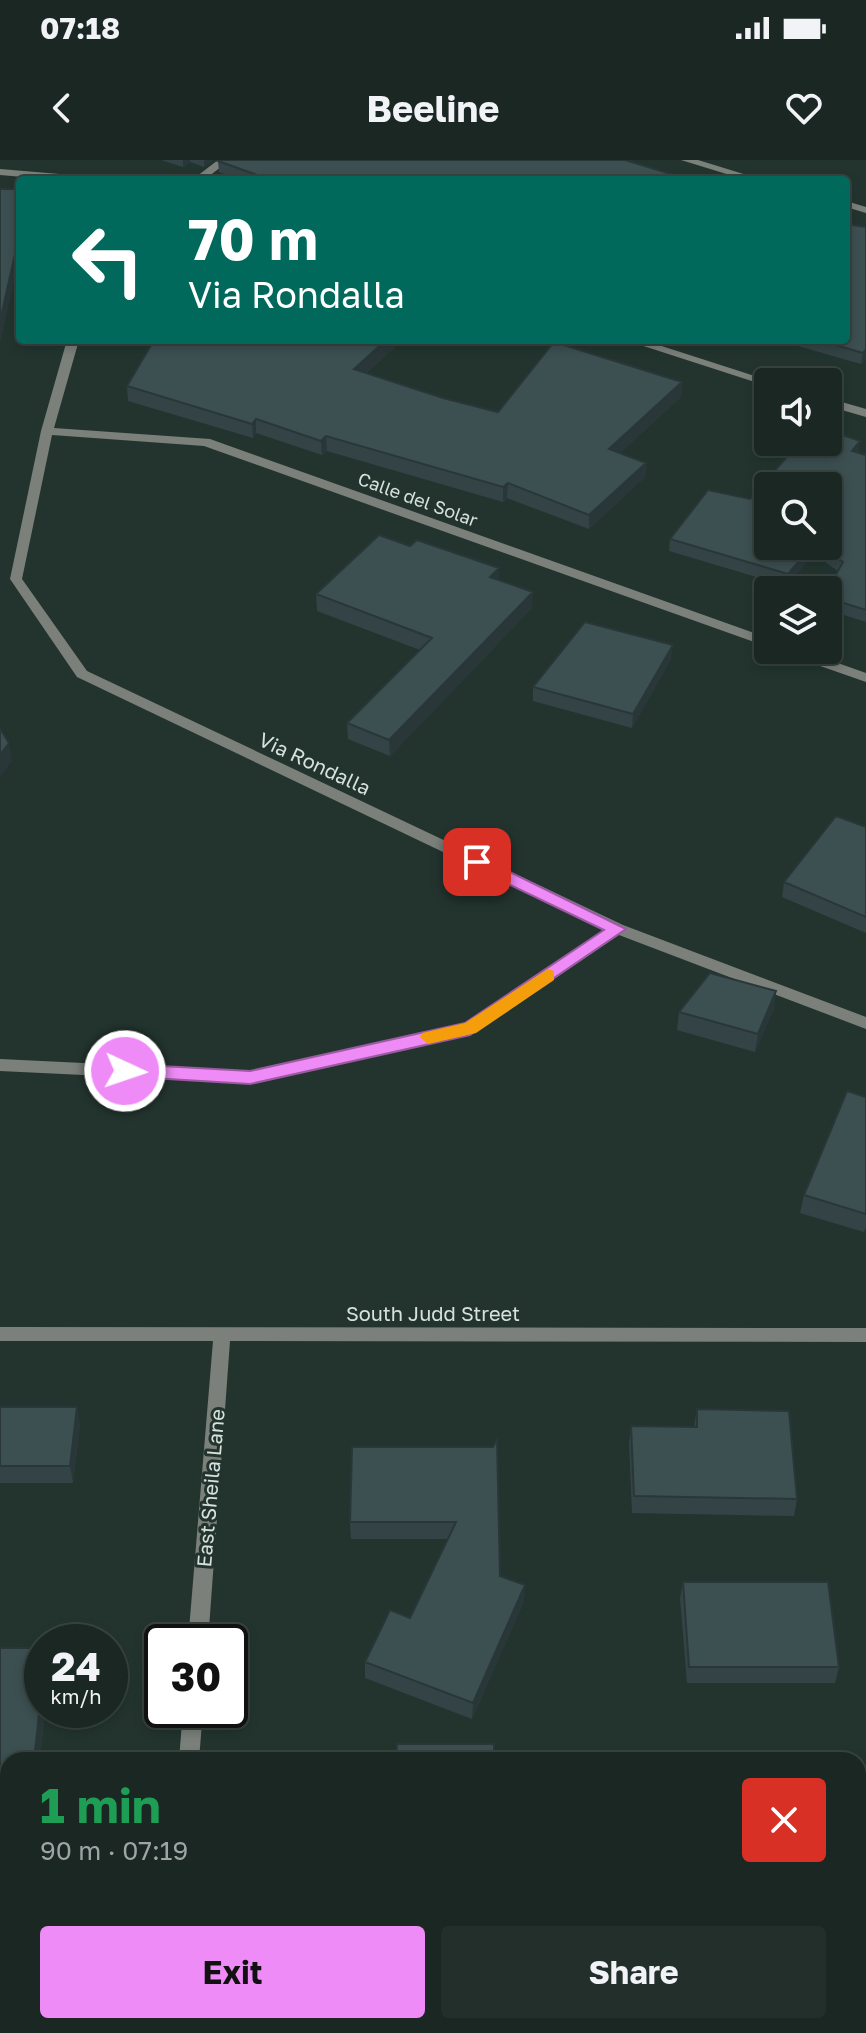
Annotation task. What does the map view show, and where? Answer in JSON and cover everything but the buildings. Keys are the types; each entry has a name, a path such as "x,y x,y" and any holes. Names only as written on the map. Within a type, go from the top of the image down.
{"street":[{"path":"203,176 225,160"},
{"path":"686,160 744,176"},
{"path":"0,172 48,176"},
{"name":"Via Rondalla","path":"72,344 47,431 16,579 82,674 618,929 866,1023"},
{"path":"644,344 754,379"},
{"path":"842,406 866,413"},
{"name":"Calle del Solar","path":"47,431 206,442 754,638"},
{"path":"827,664 866,678"},
{"path":"0,1065 250,1077 280,1071 470,1028 618,929"},
{"name":"South Judd Street","path":"0,1334 866,1335"},
{"name":"East Sheila Lane","path":"199,1624 222,1335"},
{"path":"190,1752 192,1728"}],"slow traffic":[{"path":"428,1037 470,1028 548,976"}],"route":[{"path":"125,1071 250,1077 470,1028 618,929 477,862"}]}
